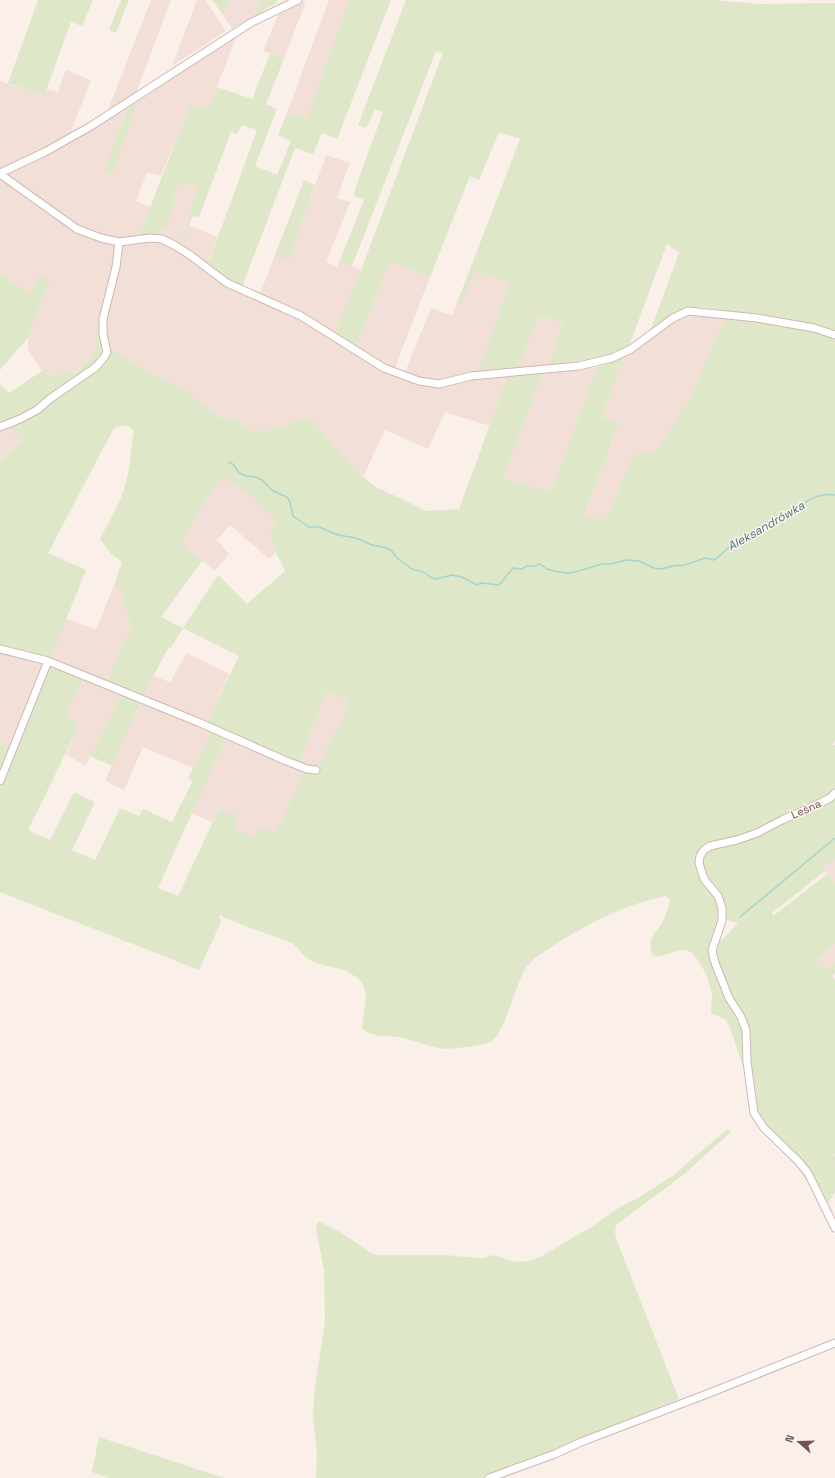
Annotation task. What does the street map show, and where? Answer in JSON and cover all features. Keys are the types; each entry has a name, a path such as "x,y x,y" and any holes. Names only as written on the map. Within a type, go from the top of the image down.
{"street":[{"path":"298,0 252,22 91,126 45,152 0,173 77,229 101,238 119,242 150,238 162,239 190,255 227,283 301,316 384,368 419,381 439,384 470,376 579,366 612,358 631,349 673,318 688,311 757,318 814,328 835,335"},
{"path":"0,427 20,419 36,410 96,367 105,356 107,352 102,329 103,319 116,267 119,242"},
{"path":"0,649 48,661 193,720 284,760 307,769 316,770"},
{"path":"0,781 48,661"},
{"name":"Leśna","path":"835,793 830,798 775,823 757,833 737,840 710,846 704,850 700,856 699,864 704,879 718,896 722,908 722,921 712,950 715,963 729,998 741,1017 746,1030 747,1062 754,1113 764,1128 798,1161 808,1173 835,1228"},
{"path":"489,1478 555,1454 581,1442 835,1343"}],"shaded area":[{"path":"151,0 171,0 136,93 108,110"},
{"path":"197,0 205,0 226,31 172,66"},
{"path":"229,0 260,0 254,16 232,29 223,15"},
{"path":"329,0 349,0 306,119 287,113"},
{"path":"306,1 284,59 263,51 280,10"},
{"path":"237,35 208,110 190,104 161,176 147,172 136,201 150,207 139,236 159,230 163,232 176,202 173,200 181,182 198,188 190,207 192,208 181,240 183,241 189,225 217,237 207,267 227,280 260,294 275,255 289,260 326,155 350,163 337,198 350,202 326,262 337,267 340,260 361,270 335,334 356,346 390,261 430,277 395,367 405,372 431,308 452,316 457,303 462,305 475,271 510,284 477,372 508,376 490,426 445,412 428,449 385,430 363,477 319,428 301,418 282,427 261,431 250,430 240,422 229,417 220,418 184,388 152,375 119,354 96,328 96,349 75,374 66,372 53,376 42,371 28,350 28,338 50,281 29,293 0,274 0,81 44,96 46,89 58,92 66,70 91,80 71,131 77,135 128,107 104,170 113,173 137,102"},
{"path":"696,313 725,319 689,399 656,453 634,454 605,520 584,517 619,423 602,417 624,356 682,315"},
{"path":"538,315 563,324 548,366 517,370"},
{"path":"597,367 551,492 503,478 543,373"},
{"path":"8,427 22,441 0,461 0,429"},
{"path":"223,476 259,502 277,522 269,529 276,552 269,559 230,525 217,540 229,554 215,571 182,544 197,513"},
{"path":"114,585 121,590 131,628 106,682 50,659 65,618 96,630"},
{"path":"0,652 44,664 11,747 0,742"},
{"path":"187,653 229,674 206,724 142,697 153,676 170,682"},
{"path":"84,677 122,693 86,765 66,755 80,724 65,716"},
{"path":"326,692 348,700 344,716 319,767 313,767 299,763"},
{"path":"140,703 212,731 193,768 143,747 124,790 105,781"},
{"path":"226,738 304,773 275,833 254,839 233,828 219,809 212,822 191,813"},
{"path":"835,859 835,882 823,870"},
{"path":"835,943 835,962 826,971 816,961"}],"green space":[{"path":"38,0 93,0 82,26 71,22 44,96 8,83"},
{"path":"121,0 129,0 116,33 109,30"},
{"path":"212,0 229,0 223,15"},
{"path":"260,0 277,0 276,3 254,16"},
{"path":"349,0 391,0 337,139 322,133 313,154 295,148 242,287 207,267 257,130 242,125 237,134 231,132 199,217 193,216 183,241 181,240 192,208 190,207 198,188 181,182 173,200 176,202 164,232 159,230 158,235 139,236 190,104 208,110 217,87 252,99 270,54 284,59 266,104 277,109 255,166 277,175 291,141 278,135 287,113 306,119"},
{"path":"406,0 714,0 760,4 835,3 835,741 833,744 835,745 835,789 827,797 774,821 757,831 737,838 708,844 697,855 695,861 698,872 705,885 717,901 720,911 720,922 712,941 722,940 738,923 726,918 721,898 704,869 702,856 710,849 737,843 783,821 820,807 835,796 835,859 823,869 825,871 772,913 773,916 827,874 835,882 835,943 816,961 826,971 835,962 835,973 832,976 835,980 835,1154 833,1154 835,1156 835,1192 828,1203 816,1179 807,1181 793,1161 758,1124 750,1107 745,1072 729,1025 726,1020 711,1013 711,989 698,960 688,951 683,950 661,956 653,956 651,939 661,925 666,914 670,900 666,896 636,904 607,916 579,930 541,954 530,963 524,971 505,1020 495,1038 490,1042 482,1044 462,1048 446,1049 399,1037 370,1034 362,1027 366,997 364,987 358,978 344,970 315,963 304,956 293,943 219,915 221,922 199,970 0,892 0,788 50,665 84,677 65,716 80,724 28,830 50,840 74,792 95,802 72,850 95,860 120,808 139,816 143,809 172,822 193,781 188,778 212,731 226,738 158,888 178,896 219,809 237,817 233,828 254,838 261,827 275,833 304,773 318,772 320,763 344,716 348,700 326,692 299,763 206,724 239,656 183,628 171,648 169,647 142,697 106,682 131,628 121,590 114,585 122,562 110,553 100,539 120,499 127,479 134,430 126,425 114,428 48,553 86,570 50,659 0,646 0,461 22,441 8,427 0,429 0,384 9,393 42,371 53,376 66,372 75,374 96,349 96,327 105,327 110,345 119,354 152,375 184,388 220,418 229,417 240,422 250,430 261,431 282,427 301,418 310,419 363,477 374,486 427,511 459,509 508,376 543,373 503,478 551,492 597,367 624,356 602,417 619,423 584,516 605,520 634,454 656,452 689,399 725,319 726,310 701,307 679,311 650,332 679,253 667,244 629,346 609,356 548,366 563,324 539,315 517,370 477,372 510,284 475,271 462,305 457,303 520,139 499,132 479,180 470,176 430,277 390,261 356,346 334,333 361,270 443,53 436,51 352,266 340,260 364,200 353,195 383,112 375,109 366,128 358,125","holes":["223,476 252,498 277,522 269,529 276,552 285,571 247,604 218,575 183,628 161,617 202,561 182,544 197,513"]},
{"path":"137,102 113,174 104,170 128,107"},
{"path":"304,180 315,185 289,261 275,255"},
{"path":"0,274 29,293 41,274 50,281 28,338 0,370"},
{"path":"122,693 140,703 112,766 90,756"},
{"path":"0,742 11,747 0,774"},
{"path":"728,1129 731,1132 682,1176 616,1225 615,1232 617,1241 679,1399 485,1478 316,1478 317,1453 313,1417 314,1395 325,1321 324,1270 316,1229 318,1221 340,1232 371,1253 379,1255 446,1255 484,1258 492,1255 516,1262 529,1261 542,1256 591,1227 620,1207 638,1198 675,1174"},
{"path":"99,1437 224,1478 109,1478 92,1472"}],"waterway":[{"name":"Aleksandrówka","path":"229,462 234,465 239,473 246,476 256,477 262,480 273,491 287,497 290,502 293,516 309,527 319,527 338,535 356,538 372,545 384,547 392,551 396,557 412,569 423,572 432,578 436,579 452,575 462,577 477,585 481,583 499,585 513,568 522,569 527,566 540,564 547,569 568,573 602,564 611,564 626,560 639,561 654,568 661,569 685,565 705,558 713,560 736,541 790,510 815,497 835,495"},
{"path":"740,917 835,838"}]}
